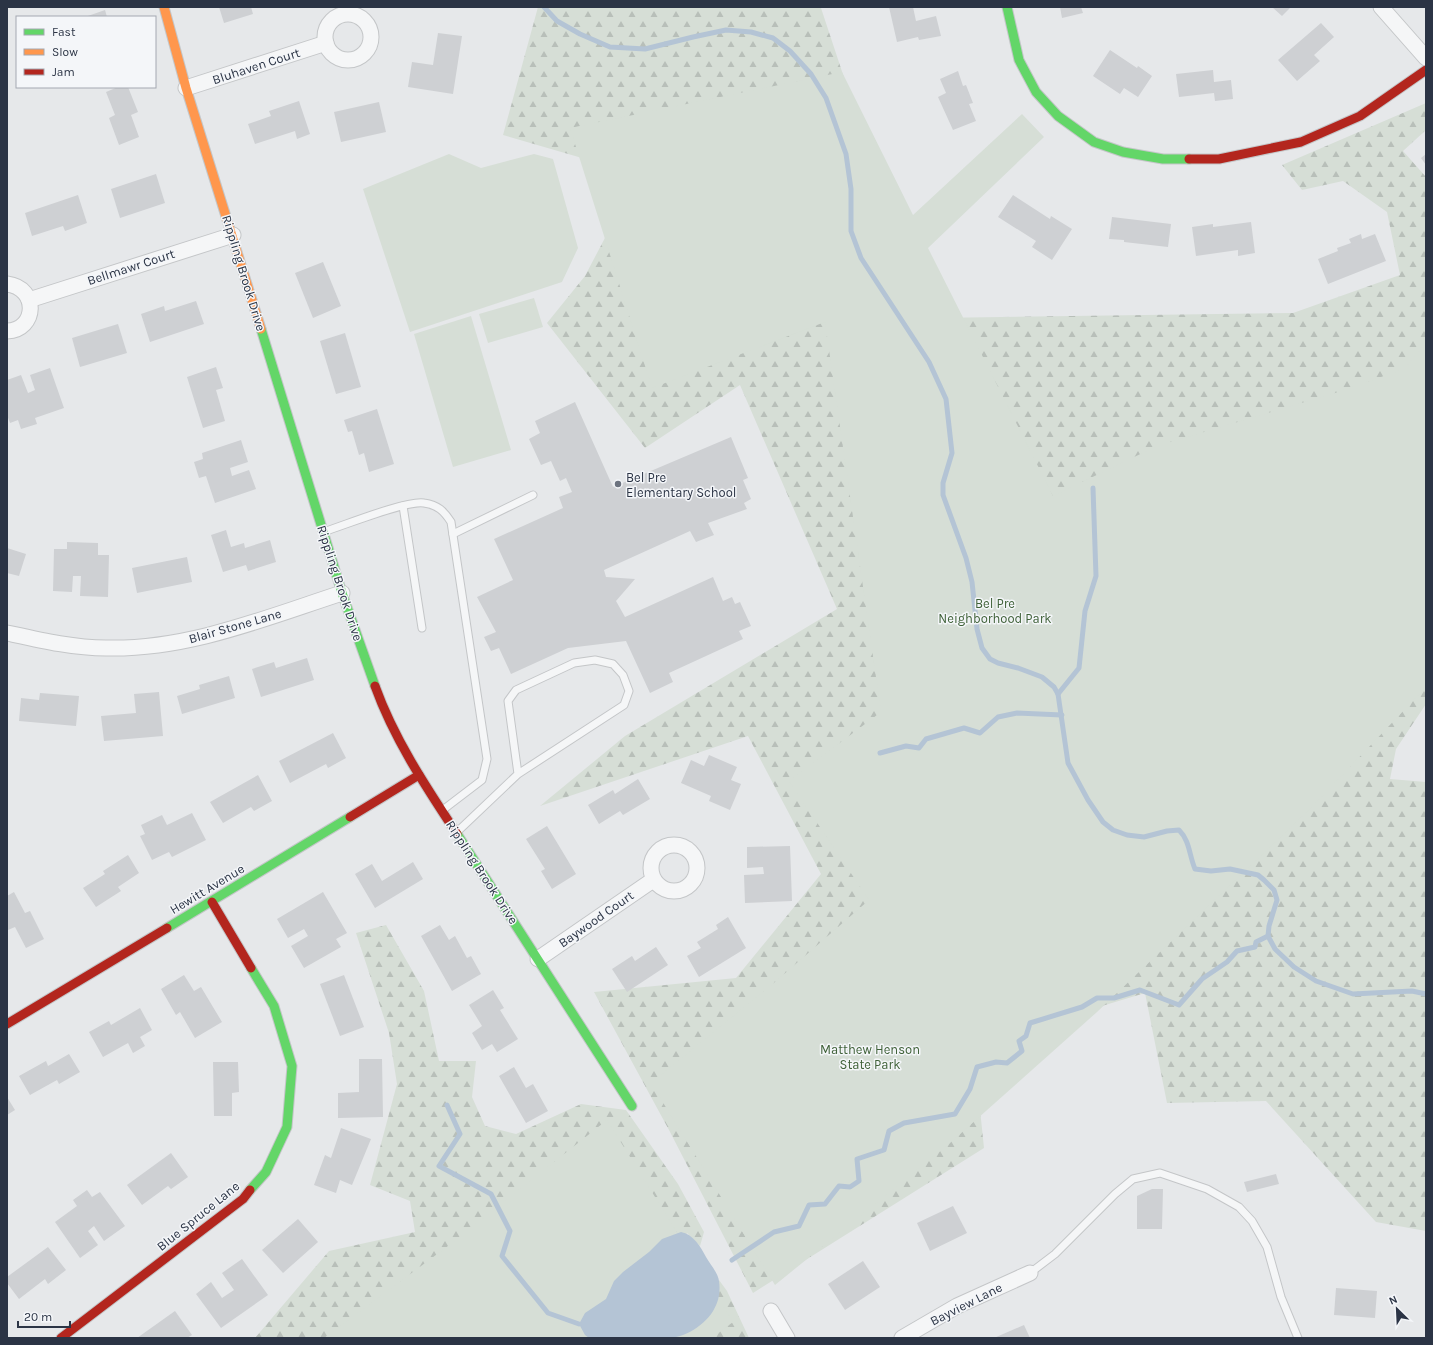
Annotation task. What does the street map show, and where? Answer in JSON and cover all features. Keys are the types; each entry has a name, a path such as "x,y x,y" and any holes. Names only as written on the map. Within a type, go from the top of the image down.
{"street":[{"name":"Rippling Brook Drive","path":"164,7 186,88 233,235 342,593 383,707 419,775 632,1106"},
{"path":"1007,7 1019,60 1036,92 1058,116 1094,142 1123,152 1163,159 1219,159 1301,142 1360,116 1426,70"},
{"path":"1381,7 1426,58"},
{"name":"Bluhaven Court","path":"186,88 326,43"},
{"name":"Bellmawr Court","path":"30,300 233,235"},
{"path":"7,284 21,288 30,300 29,316 25,322 19,328 7,331"},
{"name":"Blair Stone Lane","path":"7,633 47,642 106,648 164,645 212,636 342,593"},
{"name":"Hewitt Avenue","path":"8,1021 212,902 419,775"},
{"name":"Baywood Court","path":"538,959 653,880"},
{"name":"Blue Spruce Lane","path":"61,1338 243,1199 266,1172 287,1127 292,1066 274,1006 212,902"},
{"name":"Bayview Lane","path":"902,1338 957,1306 1030,1273"},
{"path":"770,1310 787,1338"}],"lane":[{"path":"453,534 532,495"},
{"path":"323,532 403,506 423,502 441,508 451,522 487,759 482,780 442,810"},
{"path":"403,506 422,628"},
{"path":"457,833 518,774 624,705 629,690 623,675 613,664 595,660 574,663 516,690 508,701 518,774"},
{"path":"1030,1273 1055,1254 1114,1194 1133,1179 1160,1173 1207,1189 1239,1207 1252,1221 1267,1247 1281,1297 1298,1338"}],"green space":[{"path":"538,7 821,8 864,138 934,318 1293,313 1400,275 1387,212 1343,181 1302,190 1282,165 1426,103 1426,130 1403,151 1426,177 1426,704 1396,749 1390,779 1426,782 1426,1231 1376,1222 1266,1101 1167,1103 1145,993 1072,1015 978,1090 984,1148 753,1293 669,1130 594,992 736,978 821,874 748,736 540,806 625,736 837,609 740,385 645,448 547,323 585,276 607,234 606,165 503,135"},
{"path":"842,72 913,215 1022,114 1044,137 928,248 1053,496 1157,446 1335,393 1404,369 1426,343 1426,687 1311,808 1097,1012 950,1143 775,1285 651,1083 775,982 869,900 789,781 881,712 825,322 652,388 570,128"},
{"path":"449,154 481,168 534,154 553,159 578,248 562,282 410,332 363,189"},
{"path":"534,298 543,327 488,343 479,314"},
{"path":"471,316 511,450 453,467 414,334"},
{"path":"386,925 424,991 439,1061 476,1061 472,1097 485,1126 516,1134 581,1104 626,1110 678,1184 704,1232 700,1246 687,1233 663,1338 255,1338 329,1251 415,1232 410,1201 370,1185 397,1084 389,1033 356,933"},
{"path":"607,1120 733,1322 712,1338 324,1338 448,1246"},
{"path":"719,1280 727,1291 749,1338 676,1338 718,1299"}],"water":[{"path":"681,1232 693,1238 702,1249 714,1269 719,1281 720,1290 718,1299 711,1314 705,1321 691,1331 675,1337 638,1339 589,1338 585,1335 579,1324 585,1313 606,1299 614,1281 649,1252 662,1239"}],"building":[{"path":"219,7 251,7 253,14 224,23"},
{"path":"889,7 913,7 916,21 936,16 941,36 919,40 918,37 897,42"},
{"path":"1060,7 1081,7 1083,13 1062,18"},
{"path":"1272,7 1291,7 1282,16"},
{"path":"105,10 107,16 88,16"},
{"path":"1321,23 1334,37 1314,55 1320,61 1297,81 1278,60"},
{"path":"438,33 462,36 453,94 408,87 412,62 433,65"},
{"path":"1110,50 1152,76 1138,97 1124,88 1120,94 1093,76"},
{"path":"1213,70 1214,82 1231,80 1233,99 1215,101 1214,93 1179,97 1176,74"},
{"path":"958,71 963,86 966,85 973,103 969,104 976,121 953,130 938,97 946,93 940,79"},
{"path":"116,88 128,88 138,112 131,115 139,137 119,145 109,118 115,115 106,92"},
{"path":"299,101 310,134 297,139 295,131 255,144 248,124 271,116 269,111"},
{"path":"379,102 386,132 341,142 334,112"},
{"path":"1426,154 1426,165 1421,158"},
{"path":"156,174 165,203 120,218 111,189"},
{"path":"78,195 87,223 65,231 63,226 32,236 25,213"},
{"path":"1013,195 1050,219 1051,216 1072,229 1052,260 1032,247 1036,241 998,217"},
{"path":"1112,217 1171,224 1168,247 1109,239"},
{"path":"1251,222 1255,253 1238,256 1238,250 1196,256 1192,227 1213,224 1213,227"},
{"path":"1361,234 1362,239 1375,234 1386,261 1328,284 1318,259 1338,251 1337,248 1351,243 1349,239"},
{"path":"323,262 341,306 313,318 295,273"},
{"path":"196,301 204,324 150,342 141,314 164,306 165,311"},
{"path":"118,324 127,353 80,367 72,338"},
{"path":"345,333 361,387 336,394 320,341"},
{"path":"216,367 223,388 216,390 225,421 203,428 187,377"},
{"path":"50,368 64,408 35,418 37,424 21,429 18,420 10,423 7,415 7,380 21,375 28,393 35,390 30,375"},
{"name":"Bel Pre Elementary School","path":"575,402 613,487 731,437 748,478 743,480 751,499 744,503 747,509 708,523 714,535 696,542 690,531 604,570 606,577 635,579 616,601 625,617 713,577 723,601 732,597 735,604 740,602 751,626 739,631 743,639 669,673 673,682 650,693 626,641 568,648 511,674 499,648 491,651 484,637 496,632 477,597 513,580 494,539 563,508 559,497 572,492 566,478 560,481 551,461 541,465 529,439 540,433 535,421"},
{"path":"377,409 394,464 369,472 364,453 359,455 352,431 348,432 344,420"},
{"path":"241,440 248,462 230,468 232,476 249,470 256,489 215,503 206,476 199,478 194,462 203,459 202,453"},
{"path":"226,530 231,547 244,543 245,548 270,540 276,562 248,571 246,565 223,572 211,535"},
{"path":"67,542 98,543 98,555 109,555 108,597 80,596 81,576 73,576 72,592 53,591 54,549 67,549"},
{"path":"7,548 26,554 19,576 7,573"},
{"path":"187,557 192,582 137,593 132,568"},
{"path":"307,658 314,680 261,697 252,669 274,662 276,668"},
{"path":"229,676 235,698 182,714 177,696 200,689 199,685"},
{"path":"159,692 163,736 104,741 101,716 136,713 134,694"},
{"path":"40,693 79,696 76,726 19,721 21,698 39,700"},
{"path":"333,733 346,758 328,768 326,764 290,783 279,761"},
{"path":"709,755 737,767 731,780 741,784 730,810 709,801 711,796 681,783 691,760 704,766"},
{"path":"258,775 272,801 254,811 251,807 223,823 210,802"},
{"path":"638,779 650,799 623,815 620,811 599,824 588,805 613,790 615,794"},
{"path":"192,813 206,840 172,857 169,852 152,860 140,836 145,834 141,825 162,815 167,825"},
{"path":"547,826 576,874 552,889 541,871 545,869 526,839"},
{"path":"790,846 792,901 745,903 744,875 764,874 763,867 747,868 747,847"},
{"path":"128,855 139,873 118,887 121,891 96,907 83,888 105,874 103,871"},
{"path":"413,862 423,879 375,908 355,874 372,864 382,881"},
{"path":"14,892 25,913 30,911 44,939 26,948 15,927 8,930 7,928 7,896"},
{"path":"323,892 347,933 336,939 341,947 304,968 291,946 308,936 304,929 288,938 277,919"},
{"path":"728,917 746,948 699,977 687,956 701,948 697,942 718,929 716,925"},
{"path":"440,925 449,940 455,936 467,958 471,956 481,974 452,991 421,936"},
{"path":"656,947 668,965 627,992 612,969 632,956 635,961"},
{"path":"184,975 194,991 201,987 222,1022 195,1038 180,1012 176,1015 161,989"},
{"path":"344,975 364,1027 340,1036 320,984"},
{"path":"493,990 504,1008 500,1010 518,1039 497,1052 492,1044 482,1050 472,1033 482,1026 469,1005"},
{"path":"140,1008 152,1030 140,1037 145,1046 133,1053 128,1043 103,1057 89,1032 109,1021 111,1025"},
{"path":"69,1054 80,1072 59,1084 57,1080 30,1095 19,1076 46,1061 48,1066"},
{"path":"359,1059 382,1059 383,1117 338,1118 338,1093 359,1092"},
{"path":"213,1062 238,1062 239,1092 232,1093 232,1116 214,1116"},
{"path":"514,1067 526,1088 533,1084 548,1111 526,1123 499,1076"},
{"path":"7,1097 15,1110 7,1115"},
{"path":"341,1128 371,1139 352,1185 340,1180 336,1193 314,1185 325,1155 331,1158"},
{"path":"171,1153 188,1177 171,1189 168,1186 142,1205 127,1185"},
{"path":"1276,1174 1279,1184 1247,1192 1244,1182"},
{"path":"1152,1189 1163,1189 1162,1229 1137,1229 1137,1196"},
{"path":"87,1190 92,1197 100,1192 125,1226 104,1241 94,1226 88,1231 98,1245 80,1258 55,1222 77,1206 73,1200"},
{"path":"953,1206 967,1233 930,1251 917,1223"},
{"path":"298,1219 318,1242 283,1273 262,1250"},
{"path":"48,1247 66,1270 48,1284 45,1279 19,1299 7,1283 7,1277"},
{"path":"242,1259 268,1295 221,1328 196,1294 211,1282 222,1298 234,1290 222,1273"},
{"path":"863,1261 880,1287 845,1310 828,1284"},
{"path":"1336,1288 1377,1291 1375,1318 1334,1315"},
{"path":"175,1311 192,1335 187,1338 137,1338"},
{"path":"1024,1325 1030,1338 994,1338"}],"waterway":[{"path":"544,7 557,21 580,34 610,47 645,49 726,30 751,32 773,38 790,51 811,74 826,98 846,154 851,189 851,231 861,258 929,362 946,399 952,453 943,483 943,495 966,558 972,582 977,629 982,648 990,659 1042,677 1054,687 1058,694 1068,763 1088,800 1103,822 1113,830 1127,835 1144,837 1167,831 1179,830 1183,834 1187,843 1195,869 1211,871 1230,869 1258,875 1274,890 1277,900 1269,926 1268,936 1275,949 1294,967 1316,981 1353,994 1412,991 1426,994"},
{"path":"1058,694 1079,668 1085,611 1096,576 1093,488"},
{"path":"880,753 906,746 919,748 926,739 964,728 980,733 998,717 1017,713 1062,715"},
{"path":"732,1260 774,1232 799,1226 809,1205 825,1204 839,1186 850,1187 859,1181 857,1159 884,1150 889,1131 904,1123 955,1114 970,1089 977,1067 996,1062 1007,1063 1022,1051 1019,1041 1026,1036 1030,1023 1082,1007 1097,998 1114,998 1140,990 1179,1005 1202,979 1227,962 1237,951 1255,947 1256,942 1268,936"},
{"path":"447,1105 460,1134 439,1166 491,1194 510,1231 502,1256 548,1313 579,1324"}],"traffic: fast":[{"path":"1007,7 1019,60 1036,92 1058,116 1094,142 1123,152 1163,159 1189,159"},
{"path":"261,329 342,593 375,686"},
{"path":"167,928 350,817"},
{"path":"457,834 632,1106"},
{"path":"250,1190 266,1172 287,1127 292,1066 274,1006 251,968"}],"traffic: slow":[{"path":"164,7 186,88 261,329"}],"traffic: jam":[{"path":"1189,159 1219,159 1301,142 1360,116 1426,70"},
{"path":"375,686 391,725 401,744 457,834"},
{"path":"350,817 419,775"},
{"path":"212,902 251,968"},
{"path":"7,1024 167,928"},
{"path":"61,1338 243,1199 250,1190"}],"place":[{"name":"Bel Pre Elementary School","path":"618,484"}],"park label":[{"name":"Bel Pre Neighborhood Park","path":"995,610"},
{"name":"Matthew Henson State Park","path":"870,1056"}]}
